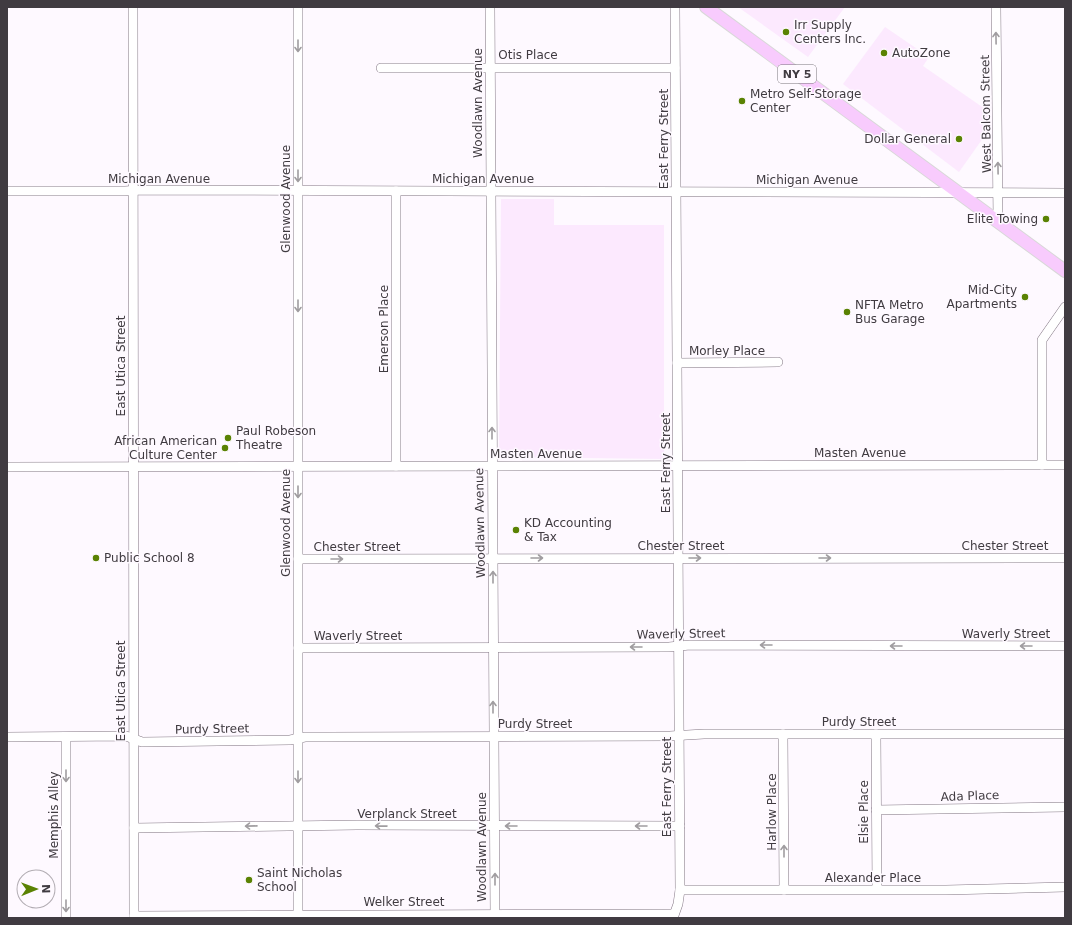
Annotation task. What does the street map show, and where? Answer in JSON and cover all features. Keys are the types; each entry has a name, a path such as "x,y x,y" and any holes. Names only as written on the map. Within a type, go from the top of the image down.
{"main road":[{"name":"NY 5","path":"706,7 1065,271"}],"street":[{"name":"East Utica Street","path":"133,7 134,917"},
{"name":"Glenwood Avenue","path":"298,7 298,917"},
{"name":"Woodlawn Avenue","path":"490,7 495,916"},
{"name":"East Ferry Street","path":"674,916 680,890 675,7"},
{"name":"West Balcom Street","path":"996,7 998,221"},
{"name":"Otis Place","path":"381,68 675,68"},
{"name":"Michigan Avenue","path":"7,191 1065,193"},
{"name":"Emerson Place","path":"396,191 396,466"},
{"path":"1042,465 1042,340 1065,307"},
{"name":"Morley Place","path":"677,363 778,362"},
{"name":"Masten Avenue","path":"7,467 1065,465"},
{"name":"Chester Street","path":"298,559 1065,558"},
{"name":"Waverly Street","path":"298,648 679,647 690,645 1065,646"},
{"name":"Harlow Place","path":"783,734 784,890"},
{"name":"Elsie Place","path":"876,734 876,889"},
{"name":"Purdy Street","path":"7,737 126,736 142,742 290,740 319,737 1065,734"},
{"name":"Memphis Alley","path":"66,737 66,918"},
{"name":"Ada Place","path":"876,810 1065,807"},
{"name":"Verplanck Street","path":"134,828 298,826 680,826"},
{"name":"Alexander Place","path":"680,890 1065,888"},
{"name":"Welker Street","path":"134,917 674,916"}],"shaded area":[{"path":"738,7 845,7 808,57"},
{"path":"885,27 929,57 923,66 988,111 988,131 959,172 843,84"},
{"path":"501,199 554,199 554,225 664,225 664,459 499,457"}],"place":[{"name":"Irr Supply Centers Inc.","path":"786,32"},
{"name":"AutoZone","path":"884,53"},
{"name":"Metro Self-Storage Center","path":"742,101"},
{"name":"Dollar General","path":"959,139"},
{"name":"Elite Towing","path":"1046,219"},
{"name":"Mid-City Apartments","path":"1025,297"},
{"name":"NFTA Metro Bus Garage","path":"847,312"},
{"name":"Paul Robeson Theatre","path":"228,438"},
{"name":"African American Culture Center","path":"225,448"},
{"name":"KD Accounting & Tax","path":"516,530"},
{"name":"Public School 8","path":"96,558"},
{"name":"Saint Nicholas School","path":"249,880"}]}
